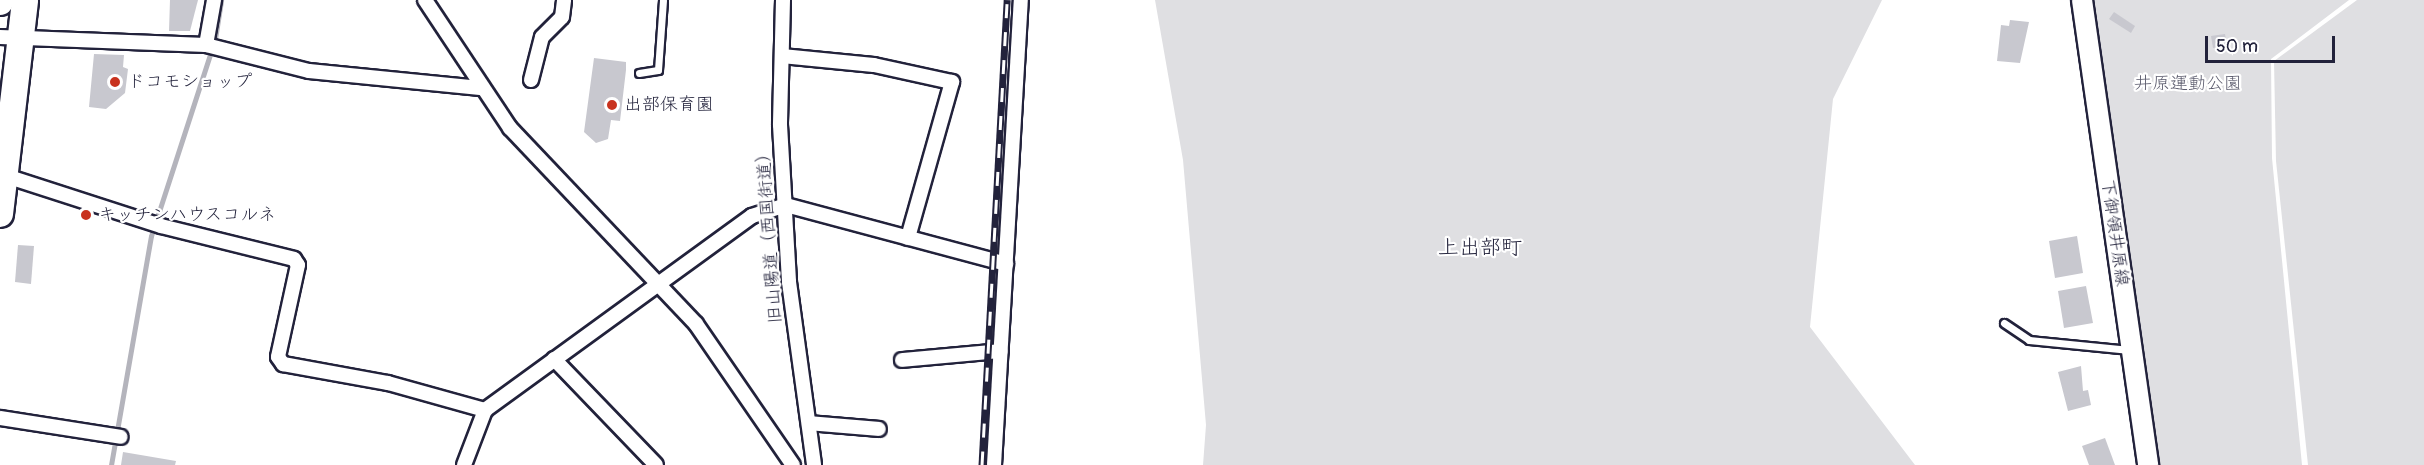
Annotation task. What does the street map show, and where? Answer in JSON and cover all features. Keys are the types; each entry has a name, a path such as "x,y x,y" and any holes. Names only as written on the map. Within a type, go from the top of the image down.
{"highway":[{"path":"0,214 10,38 25,0"}],"main road":[{"name":"下御領井原線","path":"2082,0 2148,465"}],"street":[{"path":"210,46 214,0"},
{"path":"425,0 480,88 554,181 696,324 793,465"},
{"path":"531,80 542,37 562,17 564,0"},
{"name":"旧山陽道（西国街道）","path":"783,0 782,56 789,282 814,465"},
{"path":"994,465 1021,0"},
{"path":"10,38 210,46 309,71 480,88"},
{"path":"782,56 874,65 952,82 908,238"},
{"path":"2,175 154,224 294,259 298,265 278,357 283,364 388,383 485,410"},
{"path":"464,465 485,410 659,286 752,216 786,205 1006,264"},
{"path":"902,360 1001,351"},
{"path":"554,359 656,465"},
{"path":"0,418 116,436"},
{"path":"809,423 879,429"}],"lane":[{"path":"639,73 658,70 663,0"},
{"path":"2004,323 2029,340 2130,350"}],"green space":[{"path":"1155,0 1882,0 1833,99 1810,327 1915,465 1203,465 1206,425 1183,160"},
{"name":"井原運動公園","path":"2091,0 2349,0 2271,59 2272,158 2302,465 2159,465"},
{"path":"2357,0 2424,0 2424,465 2308,465 2276,161 2274,61"}],"building":[{"path":"170,0 198,0 190,31 169,31"},
{"path":"2114,12 2135,26 2131,33 2109,19"},
{"path":"2010,20 2029,22 2020,63 1997,61 2001,25 2009,26"},
{"path":"2225,34 2227,45 2213,48 2211,36"},
{"path":"94,54 124,55 123,67 128,69 125,93 106,109 89,107"},
{"path":"594,58 626,62 620,121 611,120 608,139 596,143 584,132"},
{"path":"2077,236 2083,273 2055,278 2049,241"},
{"path":"18,245 34,246 31,284 15,282"},
{"path":"2086,286 2093,323 2064,328 2058,291"},
{"path":"2081,366 2083,391 2088,390 2091,405 2068,411 2058,372"},
{"path":"2105,438 2115,465 2089,465 2082,446"},
{"path":"123,452 176,461 175,465 121,465"}],"waterway":[{"path":"111,465 151,236 215,39 221,0"}],"railway":[{"path":"982,465 1007,0"}],"place":[{"name":"ドコモショップ","path":"115,82"},
{"name":"出部保育園","path":"612,105"},
{"name":"キッチンハウスコルネ","path":"86,215"}],"district":[{"name":"上出部町","path":"1480,248"}]}
